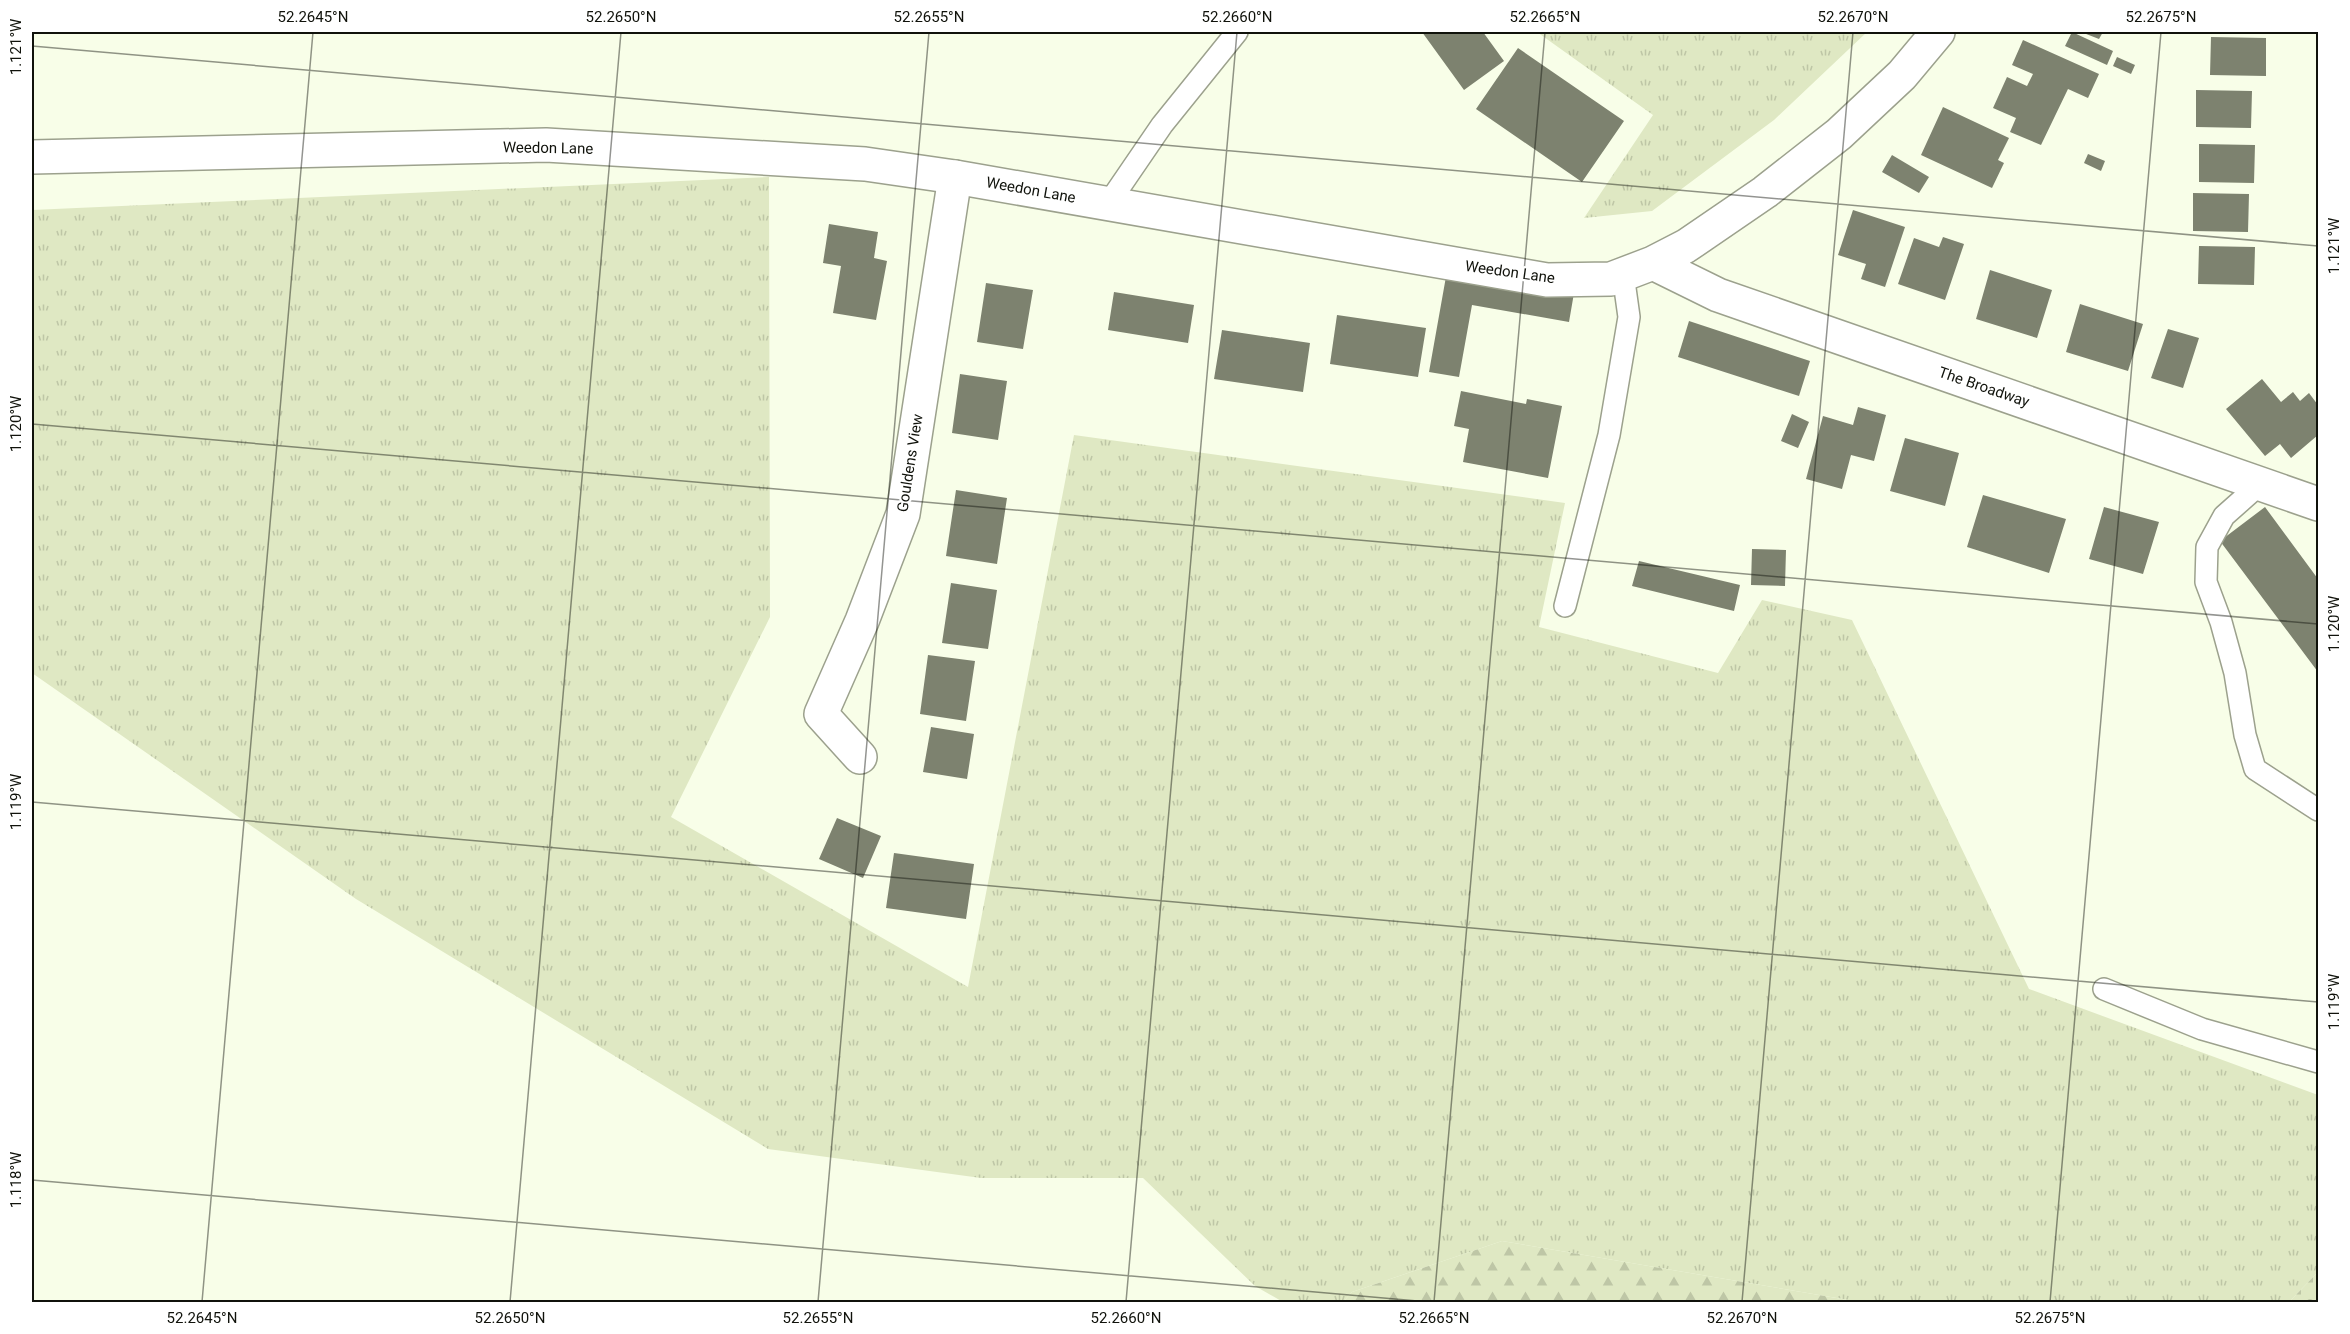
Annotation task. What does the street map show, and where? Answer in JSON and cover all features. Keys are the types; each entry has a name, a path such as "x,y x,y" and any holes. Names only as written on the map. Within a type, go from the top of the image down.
{"street":[{"name":"Weedon Lane","path":"32,158 546,146 865,164 955,177 1547,280 1611,279 1653,263 1686,246 1755,199 1839,134 1902,75 1938,32"},
{"name":"Gouldens View","path":"860,757 821,714 862,621 903,514 955,177"},
{"name":"The Broadway","path":"1653,263 1718,295 2319,504"}],"lane":[{"path":"1108,204 1162,124 1237,32"},
{"path":"1565,606 1609,435 1629,317 1623,274"},
{"path":"2260,484 2224,516 2207,547 2206,582 2221,622 2235,673 2245,735 2254,769 2319,810"},
{"path":"2103,989 2202,1029 2319,1062"}],"green space":[{"path":"1537,32 1867,32 1774,120 1652,211 1584,218 1653,115"},
{"path":"769,177 770,617 671,817 968,987 1074,435 1565,503 1539,627 1718,673 1762,600 1852,620 2029,989 2318,1095 2318,1272 2289,1302 1860,1302 1502,1241 1352,1292 1343,1302 1283,1302 1255,1286 1143,1178 981,1178 768,1149 356,899 32,673 32,210"},
{"path":"1502,1241 1860,1302 1343,1302 1352,1292"},
{"path":"2318,1272 2318,1302 2289,1302"}],"building":[{"path":"1422,32 1483,32 1504,61 1464,90"},
{"path":"2072,32 2113,51 2107,65 2065,46"},
{"path":"2081,32 2103,32 2099,39"},
{"path":"2211,37 2266,38 2266,76 2210,75"},
{"path":"2023,40 2099,74 2088,98 2068,89 2041,145 2010,132 2016,118 1993,108 2007,77 2027,86 2033,74 2012,65"},
{"path":"1518,48 1624,121 1582,182 1476,109"},
{"path":"2117,57 2135,65 2131,74 2113,66"},
{"path":"2196,90 2252,91 2251,128 2196,127"},
{"path":"1943,107 2009,138 1998,160 2004,163 1992,188 1921,155"},
{"path":"2199,144 2255,145 2254,183 2199,182"},
{"path":"2088,154 2105,161 2101,171 2084,163"},
{"path":"1892,155 1929,177 1919,193 1882,172"},
{"path":"2193,193 2249,194 2248,232 2193,231"},
{"path":"1853,210 1905,227 1885,287 1861,279 1866,264 1838,255"},
{"path":"829,224 878,232 874,258 887,261 876,320 833,313 841,266 823,263"},
{"path":"1943,237 1964,244 1945,300 1898,284 1914,238 1939,247"},
{"path":"2199,246 2255,247 2254,285 2198,284"},
{"path":"1990,270 2052,290 2037,338 1976,319"},
{"path":"1447,271 1574,293 1569,322 1472,305 1459,377 1429,372"},
{"path":"986,283 1033,290 1023,349 977,342"},
{"path":"1114,292 1194,305 1188,343 1108,330"},
{"path":"2080,304 2143,324 2128,371 2066,352"},
{"path":"1337,315 1426,328 1418,377 1330,364"},
{"path":"1689,321 1810,361 1799,396 1678,357"},
{"path":"2168,329 2199,338 2183,388 2151,378"},
{"path":"1222,330 1310,343 1303,392 1214,379"},
{"path":"960,374 1007,381 998,440 952,433"},
{"path":"2262,379 2281,402 2293,392 2300,401 2309,393 2318,405 2318,435 2291,458 2280,444 2265,456 2226,409"},
{"path":"1461,391 1526,404 1527,399 1562,406 1548,478 1463,462 1469,429 1454,426"},
{"path":"1858,407 1886,415 1874,461 1851,455 1842,489 1806,479 1823,416 1853,425"},
{"path":"1792,414 1809,422 1798,448 1781,441"},
{"path":"1905,438 1959,453 1945,506 1890,491"},
{"path":"956,490 1007,498 997,564 946,556"},
{"path":"1983,495 2066,519 2049,573 1967,547"},
{"path":"2104,507 2159,522 2143,574 2089,559"},
{"path":"2265,507 2318,579 2318,672 2220,541"},
{"path":"1752,549 1786,550 1785,586 1751,585"},
{"path":"1639,561 1740,585 1734,611 1632,586"},
{"path":"951,583 997,590 988,649 942,643"},
{"path":"928,655 975,661 966,721 920,714"},
{"path":"931,727 974,734 967,779 923,772"},
{"path":"837,818 881,836 863,878 819,859"},
{"path":"894,853 974,864 966,919 886,908"}]}
